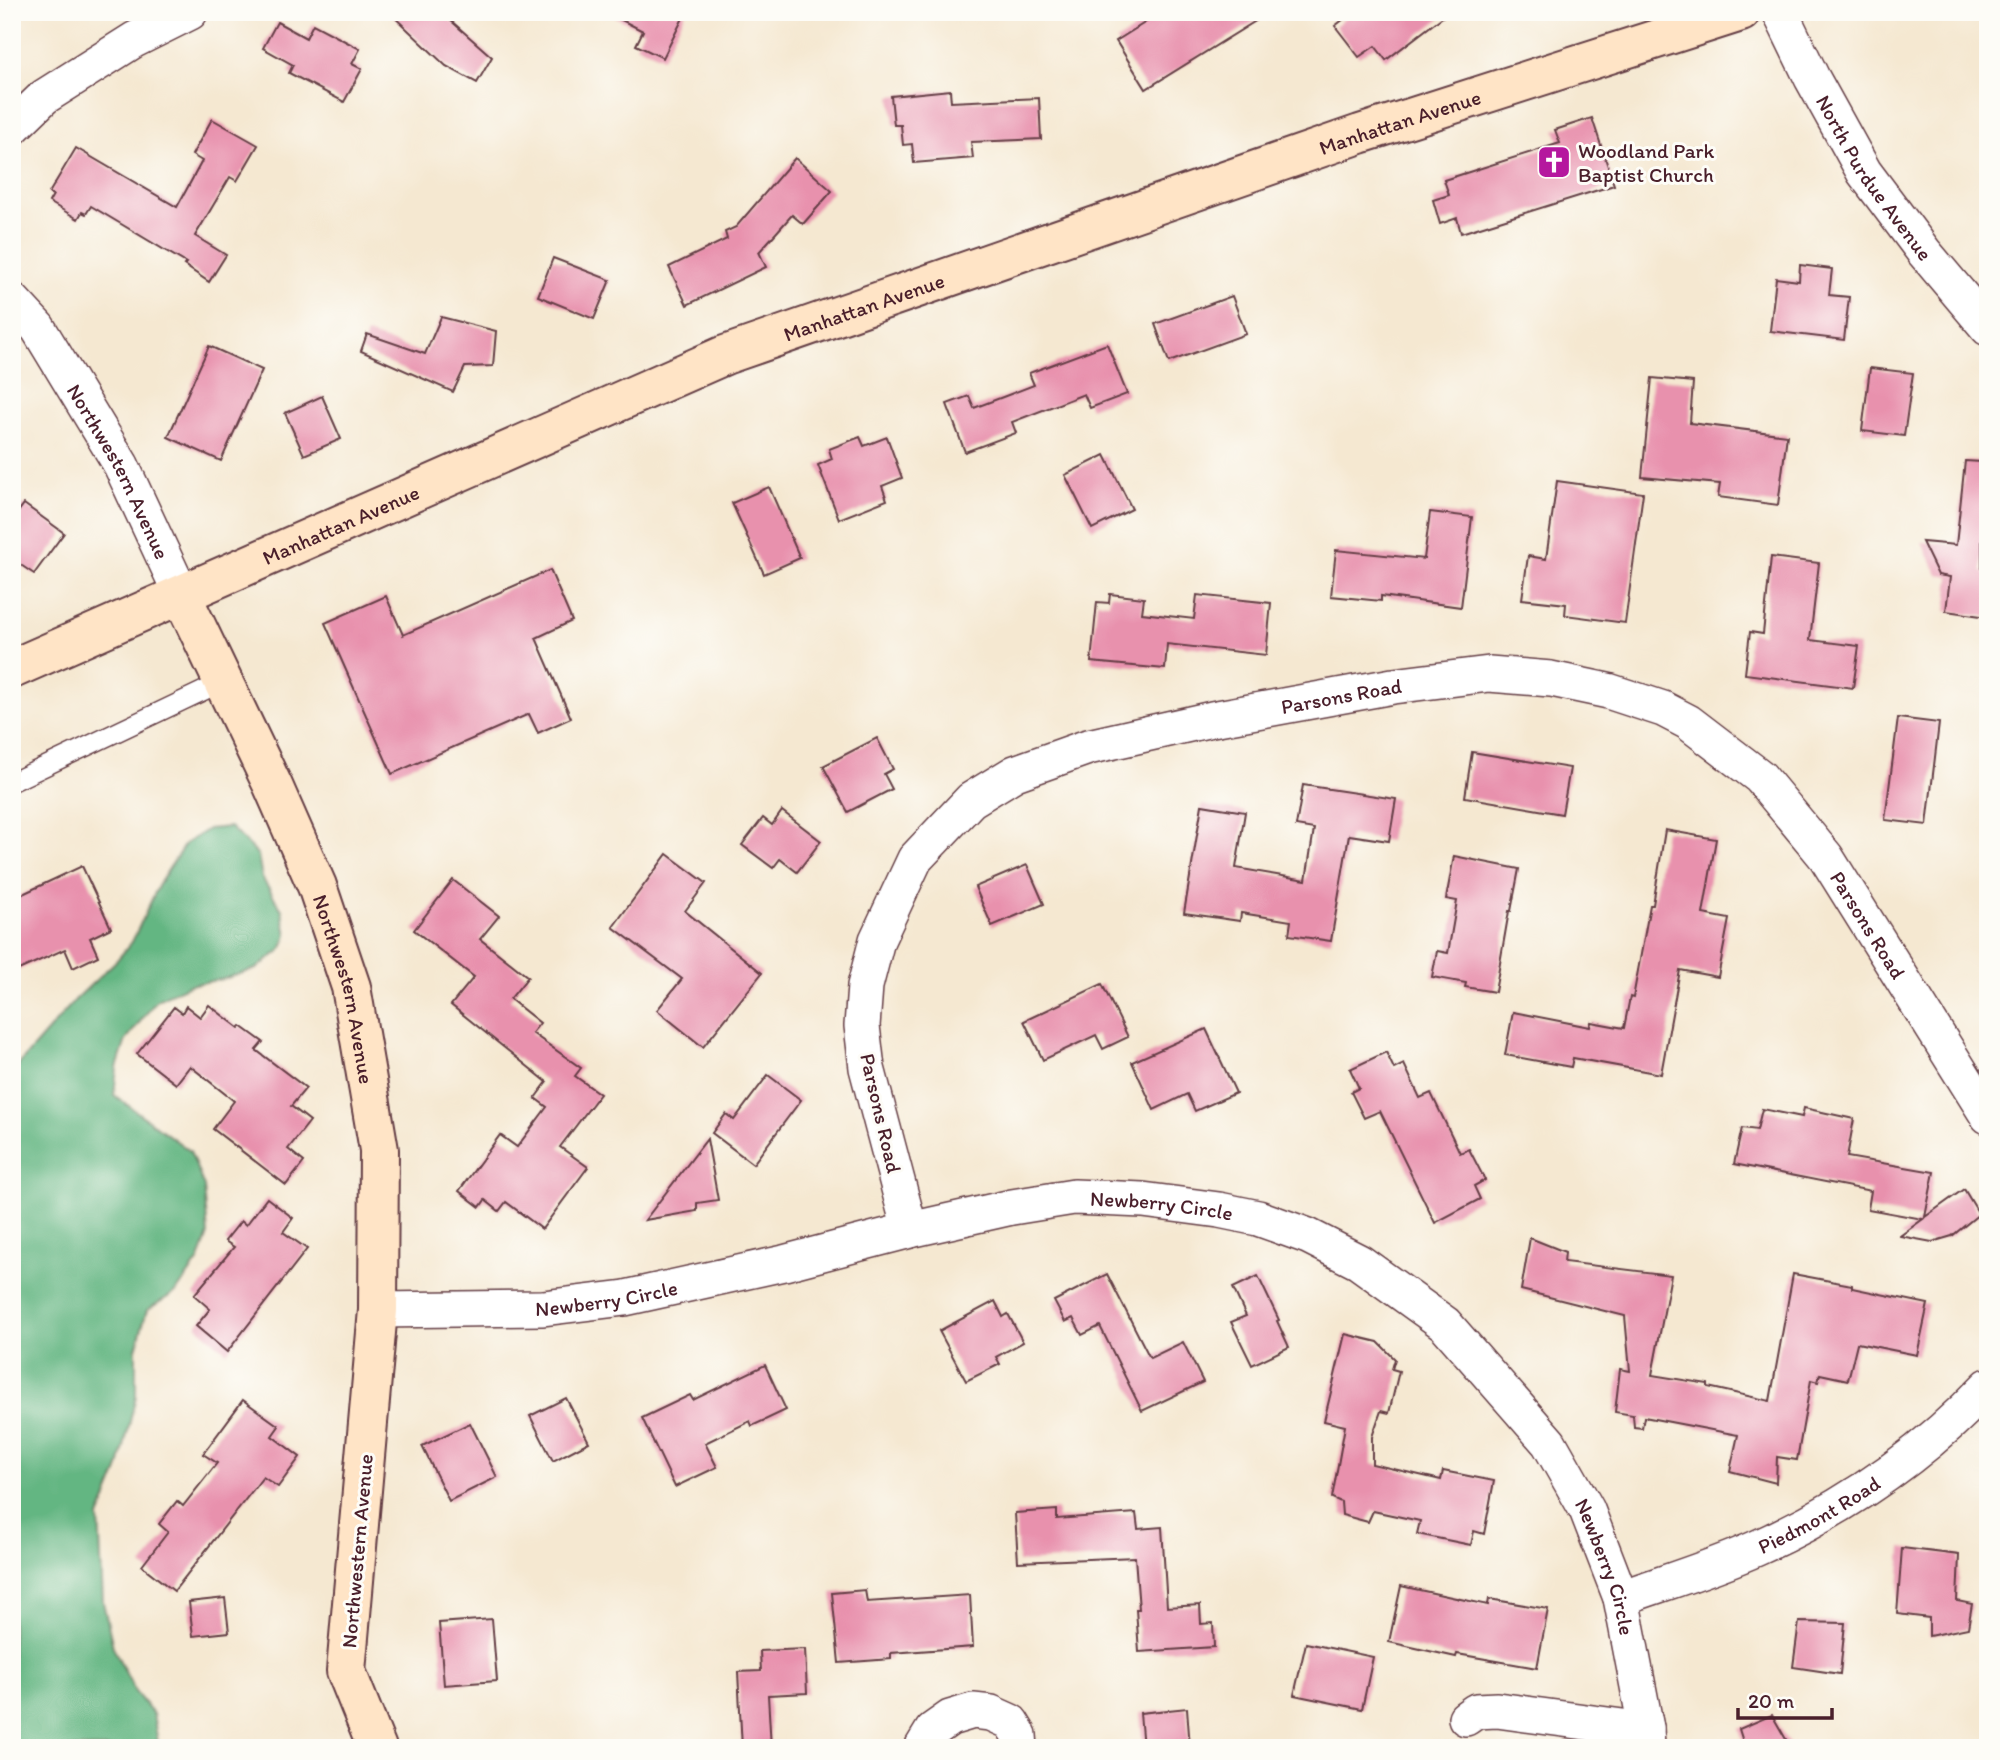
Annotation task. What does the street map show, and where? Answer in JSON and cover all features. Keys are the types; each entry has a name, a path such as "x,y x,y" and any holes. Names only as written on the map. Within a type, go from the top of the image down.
{"street":[{"path":"12,128 44,97 134,40 190,12"},
{"name":"Manhattan Avenue","path":"12,669 725,355 1360,134 1741,12"},
{"name":"North Purdue Avenue","path":"1780,12 1812,78 1864,172 1924,252 1988,327"},
{"name":"Northwestern Avenue","path":"12,300 38,328 121,465 273,786 317,886 351,987 379,1150 378,1310 346,1671 377,1748"},
{"name":"Parsons Road","path":"910,1230 867,1068 862,1026 865,986 877,940 915,859 971,800 1015,773 1088,747 1212,719 1381,689 1489,674 1551,679 1608,691 1663,709 1688,722 1760,777 1826,857 1988,1116"},
{"name":"Newberry Circle","path":"378,1310 543,1308 625,1298 784,1263 910,1230 1074,1197 1143,1200 1258,1218 1308,1236 1359,1262 1445,1324 1549,1443 1587,1510 1621,1598 1647,1738"},
{"name":"Piedmont Road","path":"1621,1598 1755,1549 1825,1514 1891,1472 1968,1407 1988,1386"},
{"path":"1466,1718 1476,1711 1497,1710 1630,1728 1647,1738"},
{"path":"922,1748 933,1730 950,1718 973,1711 991,1713 1011,1722 1019,1735 1020,1748"}],"lane":[{"path":"12,782 222,682"}],"green space":[{"path":"230,827 258,855 262,878 282,910 287,935 281,950 256,969 189,985 157,1000 126,1040 117,1068 114,1095 190,1151 204,1187 208,1234 199,1260 176,1292 147,1310 136,1349 136,1396 119,1468 99,1517 103,1602 113,1647 135,1692 153,1714 159,1748 12,1748 12,1072 76,999 132,942 159,884 185,844 208,829"}],"building":[{"path":"389,12 441,12 492,57 477,83 446,66"},
{"path":"606,12 686,12 663,58 636,45 643,31"},
{"path":"1162,12 1270,12 1146,89 1116,41"},
{"path":"1353,12 1449,12 1386,60 1375,46 1359,57 1335,26"},
{"path":"277,22 306,38 313,24 360,49 352,64 362,69 344,102 289,73 293,65 263,48"},
{"path":"950,90 951,102 1039,98 1041,139 971,142 973,158 914,163 912,144 903,145 901,125 894,125 891,96"},
{"name":"Woodland Park Baptist Church","path":"1592,118 1614,185 1461,233 1457,218 1440,224 1433,200 1449,195 1444,180 1560,143 1555,130"},
{"path":"212,119 258,145 237,181 230,177 195,236 226,255 209,282 184,265 186,263 91,206 86,214 82,212 78,219 49,202 53,195 49,193 76,148 177,207 202,161 192,155"},
{"path":"795,158 832,191 803,224 792,215 759,252 766,267 687,305 669,267 727,239 725,232 736,227"},
{"path":"553,258 610,280 594,319 538,296"},
{"path":"1800,265 1832,269 1829,295 1849,297 1844,340 1770,331 1776,278 1799,281"},
{"path":"1232,296 1246,334 1169,362 1155,324"},
{"path":"441,317 496,331 493,366 465,367 453,392 361,351 367,334 425,354"},
{"path":"1107,344 1127,394 1090,408 1084,394 1012,422 1016,433 965,452 947,404 969,396 974,408 1034,385 1029,373"},
{"path":"209,346 262,370 221,461 168,437"},
{"path":"1870,368 1913,373 1904,436 1862,431"},
{"path":"1652,378 1693,382 1690,423 1787,435 1778,505 1718,497 1720,484 1642,477"},
{"path":"322,396 341,439 304,455 285,413"},
{"path":"860,437 864,446 887,437 902,478 882,486 887,500 839,519 818,465 832,459 829,449"},
{"path":"1105,455 1132,509 1092,529 1065,475"},
{"path":"1965,461 1982,462 1982,470 1988,471 1988,512 1982,511 1982,571 1988,572 1988,617 1946,611 1950,577 1938,575 1922,542 1956,545"},
{"path":"1557,481 1643,493 1625,623 1565,615 1566,604 1522,599 1528,556 1546,559"},
{"path":"769,487 800,558 764,574 732,503"},
{"path":"24,504 64,533 34,574 12,559 12,520"},
{"path":"1430,512 1472,517 1461,607 1381,596 1381,601 1331,596 1336,550 1424,559"},
{"path":"1771,557 1819,563 1810,640 1859,646 1853,688 1745,674 1750,632 1763,634"},
{"path":"550,570 572,621 536,638 571,718 538,733 529,714 392,774 325,623 386,596 403,635"},
{"path":"1110,594 1144,598 1142,613 1194,619 1197,595 1271,603 1266,655 1167,644 1165,669 1091,662 1097,602 1109,603"},
{"path":"1898,718 1939,723 1927,825 1885,820"},
{"path":"877,738 893,769 884,774 892,789 848,812 823,766"},
{"path":"1472,752 1570,768 1562,814 1465,797"},
{"path":"1303,785 1396,799 1389,841 1349,835 1331,941 1289,935 1291,921 1241,913 1240,921 1184,913 1202,805 1245,812 1236,868 1306,880 1314,829 1296,826"},
{"path":"782,811 821,841 797,872 780,859 773,868 742,845 763,818 772,825"},
{"path":"1665,830 1716,839 1703,914 1729,919 1718,977 1680,970 1661,1074 1573,1058 1571,1067 1505,1055 1513,1012 1590,1027 1591,1022 1624,1028 1630,997 1633,998 1650,905 1653,905"},
{"path":"667,854 706,883 685,911 762,973 703,1047 657,1010 682,979 613,927"},
{"path":"1454,856 1519,869 1495,992 1432,977 1437,951 1448,953 1457,901 1446,899"},
{"path":"1027,865 1044,904 992,926 975,887"},
{"path":"82,866 111,928 90,938 98,956 73,968 65,949 12,973 12,899"},
{"path":"453,880 499,916 480,939 528,977 510,999 540,1023 532,1033 581,1068 575,1076 600,1094 560,1147 588,1167 542,1229 506,1202 499,1211 485,1200 480,1207 459,1191 500,1135 517,1147 547,1107 535,1098 547,1082 451,1005 474,977 414,930"},
{"path":"1102,984 1128,1037 1103,1049 1096,1035 1043,1060 1024,1021"},
{"path":"209,1005 263,1042 256,1050 306,1088 291,1106 310,1121 288,1149 304,1162 286,1185 213,1129 234,1101 190,1066 176,1084 137,1054 174,1007 182,1013 186,1006 200,1017"},
{"path":"1206,1029 1236,1093 1195,1111 1187,1094 1154,1110 1132,1062"},
{"path":"1386,1052 1394,1069 1404,1064 1420,1098 1431,1093 1460,1153 1469,1149 1485,1180 1474,1186 1480,1199 1435,1223 1380,1111 1364,1118 1351,1092 1359,1088 1350,1069"},
{"path":"768,1075 801,1100 753,1164 712,1133 726,1114 734,1120"},
{"path":"1804,1108 1854,1119 1847,1157 1934,1172 1925,1217 1964,1189 1979,1214 1952,1236 1932,1242 1900,1236 1923,1219 1868,1209 1871,1191 1734,1164 1742,1128 1757,1130 1762,1109 1802,1117"},
{"path":"707,1139 718,1200 697,1203 697,1211 645,1220"},
{"path":"267,1198 293,1218 283,1232 307,1249 227,1352 196,1326 210,1309 194,1295 234,1247 225,1241 241,1221 246,1225"},
{"path":"1530,1238 1565,1252 1564,1262 1671,1275 1652,1375 1708,1384 1708,1387 1770,1401 1793,1274 1928,1304 1917,1355 1857,1343 1848,1380 1820,1374 1818,1382 1811,1380 1797,1460 1777,1457 1776,1483 1730,1471 1738,1435 1644,1417 1642,1428 1634,1427 1633,1415 1615,1412 1620,1369 1630,1371 1625,1316 1521,1290"},
{"path":"1107,1274 1150,1358 1183,1342 1203,1382 1142,1411 1100,1326 1082,1335 1073,1318 1065,1322 1054,1301"},
{"path":"1258,1276 1289,1347 1252,1365 1231,1322 1246,1316 1233,1288"},
{"path":"995,1301 1003,1317 1008,1314 1023,1342 996,1357 1000,1364 966,1381 939,1331"},
{"path":"1345,1334 1378,1342 1395,1359 1392,1369 1399,1371 1389,1413 1381,1411 1372,1437 1372,1464 1441,1480 1443,1471 1494,1481 1484,1534 1474,1531 1471,1545 1417,1534 1420,1521 1373,1511 1368,1522 1342,1515 1341,1502 1332,1498 1345,1426 1324,1421"},
{"path":"765,1365 786,1410 752,1426 750,1421 705,1443 717,1467 675,1487 642,1418 690,1395 693,1400"},
{"path":"566,1398 589,1442 553,1461 530,1416"},
{"path":"243,1400 279,1426 272,1436 300,1457 278,1487 263,1477 174,1591 142,1566 168,1532 159,1524 177,1501 183,1506 217,1463 203,1454"},
{"path":"470,1423 497,1477 449,1501 422,1446"},
{"path":"1057,1510 1057,1519 1136,1513 1138,1529 1162,1527 1167,1607 1200,1605 1201,1624 1213,1623 1214,1647 1139,1652 1135,1557 1018,1562 1015,1513"},
{"path":"1902,1548 1959,1555 1957,1601 1972,1604 1968,1628 1929,1636 1929,1618 1897,1614"},
{"path":"1401,1586 1488,1605 1489,1599 1548,1609 1537,1668 1457,1654 1456,1657 1389,1642"},
{"path":"865,1590 867,1602 970,1595 973,1647 891,1653 891,1659 839,1663 832,1593"},
{"path":"225,1598 229,1632 193,1636 189,1602"},
{"path":"492,1619 497,1681 444,1685 439,1623"},
{"path":"1799,1622 1845,1623 1840,1674 1793,1667"},
{"path":"1306,1643 1373,1657 1362,1709 1294,1695"},
{"path":"805,1649 807,1693 768,1695 771,1748 742,1748 738,1672 761,1671 760,1651"},
{"path":"1187,1708 1190,1748 1143,1748 1140,1713"},
{"path":"1772,1715 1791,1748 1745,1748 1739,1729"}],"place":[{"name":"Woodland Park Baptist Church","path":"1554,162"}]}
